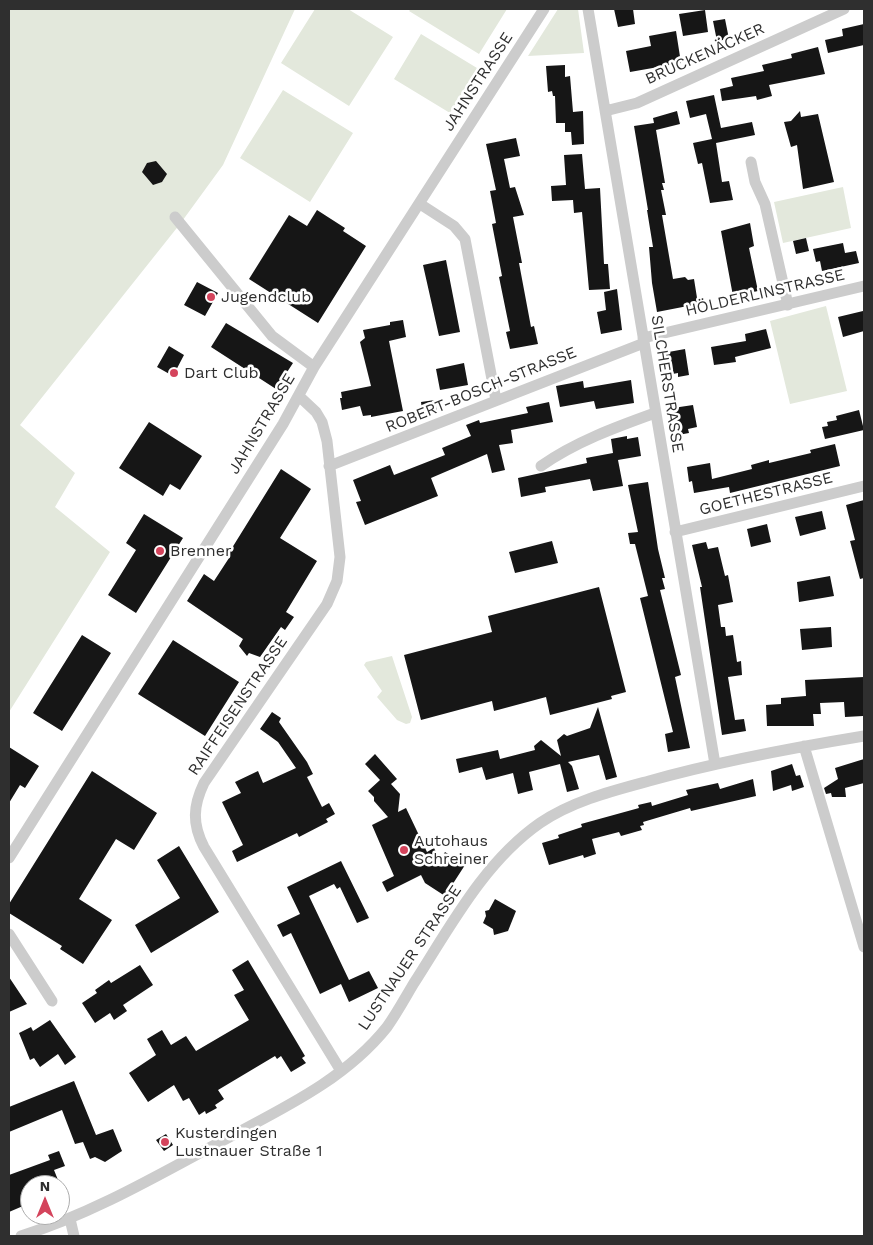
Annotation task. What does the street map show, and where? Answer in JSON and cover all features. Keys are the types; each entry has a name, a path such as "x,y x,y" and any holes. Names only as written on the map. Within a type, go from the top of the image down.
{"street":[{"name":"JAHNSTRASSE","path":"9,858 300,396 314,367 544,9"},
{"name":"SILCHERSTRASSE","path":"588,9 715,764"},
{"name":"BRUCKENÄCKER","path":"606,111 637,103 844,9"},
{"path":"751,162 755,182 766,204 788,305"},
{"path":"420,204 454,226 465,239 496,400"},
{"path":"175,217 272,336 314,367"},
{"name":"HÖLDERLINSTRASSE","path":"644,340 864,286"},
{"name":"ROBERT-BOSCH-STRASSE","path":"330,466 644,340"},
{"name":"RAIFFEISENSTRASSE","path":"300,396 316,412 322,422 330,466 340,557 339,570 333,593 204,783 197,797 194,810 198,835 204,847 341,1071"},
{"path":"541,466 554,456 655,413"},
{"name":"GOETHESTRASSE","path":"675,532 864,486"},
{"name":"LUSTNAUER STRASSE","path":"70,1219 161,1174 303,1096 361,1056 389,1024 475,890 513,844 552,816 581,802 715,764 864,736"},
{"path":"804,746 864,947"},
{"path":"9,934 52,1001"},
{"path":"70,1219 74,1236"},
{"name":"LUSTNAUER STRASSE","path":"21,1236 53,1225"}],"shaded area":[{"path":"9,9 295,9 223,165 180,224 20,425 75,473 55,507 110,552 9,712"},
{"path":"315,9 348,9 393,37 349,106 281,63"},
{"path":"411,9 507,9 479,54 409,11"},
{"path":"558,9 578,9 584,53 528,56"},
{"path":"421,34 477,68 450,113 394,79"},
{"path":"283,90 353,133 310,202 240,158"},
{"path":"843,187 851,228 783,243 774,202"},
{"path":"826,306 847,391 790,404 770,321"},
{"path":"392,656 412,717 410,723 406,724 397,720 377,697 382,691 364,665 366,662"}],"building":[{"path":"614,9 633,9 635,24 618,27"},
{"path":"705,10 708,32 683,36 679,14"},
{"path":"725,19 729,39 717,41 713,21"},
{"path":"864,24 864,45 828,53 825,40 843,36 842,29"},
{"path":"676,31 681,63 630,72 626,51 651,46 649,36"},
{"path":"818,47 825,74 769,85 772,96 757,100 756,96 722,101 720,89 733,86 731,78 764,71 762,65 792,58 791,54"},
{"path":"565,65 565,77 570,76 573,112 583,111 584,144 572,145 571,132 565,132 565,123 556,123 555,96 553,96 552,91 548,92 546,66"},
{"path":"714,95 721,128 752,122 755,135 716,143 722,182 729,181 733,200 710,203 702,163 698,164 693,143 712,139 706,114 690,118 686,101"},
{"path":"677,111 680,124 656,130 665,183 662,183 664,190 661,190 666,215 662,215 673,279 685,277 688,280 694,279 698,304 657,312 649,247 653,247 634,126 654,123 653,118"},
{"path":"800,111 801,117 818,114 834,182 803,189 797,145 791,147 784,122 791,121"},
{"path":"516,138 520,156 504,159 510,188 515,187 524,215 513,217 522,263 519,263 531,327 534,326 538,344 510,349 506,332 510,331 499,277 502,276 492,224 496,223 490,191 496,190 486,144"},
{"path":"582,154 585,189 600,188 604,264 608,264 610,289 589,290 582,212 574,213 573,200 552,201 551,186 566,185 564,155"},
{"path":"156,161 167,174 162,182 153,185 142,172 147,163"},
{"path":"317,210 345,228 343,231 366,246 318,323 249,279 289,215 307,226"},
{"path":"750,223 754,246 749,248 758,291 749,293 747,298 742,295 733,296 721,231"},
{"path":"806,238 809,251 796,254 793,241"},
{"path":"843,243 845,253 856,251 859,263 822,271 820,261 816,262 813,249"},
{"path":"446,260 460,332 439,336 423,265"},
{"path":"197,282 218,293 205,316 184,305"},
{"path":"617,289 622,330 601,334 597,312 606,310 604,292"},
{"path":"863,311 864,331 843,337 838,317"},
{"path":"403,320 406,337 389,341 403,411 371,417 371,415 363,416 360,406 342,410 341,392 371,386 360,342 365,338 363,330 390,325 390,322"},
{"path":"226,323 293,363 276,389 211,347"},
{"path":"766,329 771,348 735,357 736,362 714,365 711,347 746,341 745,334"},
{"path":"169,346 184,355 173,376 157,367"},
{"path":"685,349 689,375 678,377 678,373 667,375 663,353"},
{"path":"464,363 468,385 440,390 436,369"},
{"path":"631,380 634,403 596,409 594,401 560,407 556,386 583,381 584,388"},
{"path":"435,400 437,412 423,417 421,402"},
{"path":"549,402 553,422 511,430 513,443 499,445 505,470 492,473 487,454 431,478 438,496 365,525 356,502 361,501 353,480 390,465 394,475 445,455 442,448 471,436 466,425 479,420 480,423 528,413 526,407"},
{"path":"693,405 697,427 688,429 689,433 678,435 673,408"},
{"path":"859,410 864,430 825,439 822,427 828,426 827,422 837,420 836,416"},
{"path":"149,422 202,456 180,490 170,484 163,496 119,468"},
{"path":"627,436 627,439 638,437 641,456 618,460 623,486 593,491 590,479 545,487 546,492 521,497 518,478 587,463 586,458 613,453 611,439"},
{"path":"835,444 840,466 730,493 729,487 694,493 692,481 689,482 687,467 710,463 712,479 752,469 751,465 769,460 769,463 811,453 810,450"},
{"path":"281,469 311,489 280,538 317,561 286,612 294,617 285,630 281,627 260,657 249,653 247,656 239,646 243,639 187,601 204,574 214,581 229,558 227,556"},
{"path":"648,482 658,549 665,578 662,578 665,589 660,590 681,675 675,677 690,748 668,752 665,734 673,732 640,598 648,596 635,544 630,544 628,533 638,532 628,485"},
{"path":"864,500 864,578 860,579 850,541 855,540 846,505"},
{"path":"822,511 826,529 800,536 795,517"},
{"path":"144,514 183,538 136,613 108,595 136,550 126,543"},
{"path":"767,524 771,542 751,547 747,529"},
{"path":"552,541 558,563 515,573 509,552"},
{"path":"706,542 708,549 718,547 725,576 728,575 733,602 718,605 721,627 725,627 726,636 733,635 737,662 741,661 742,675 728,677 735,720 744,719 746,731 722,735 700,587 702,587 692,545"},
{"path":"830,576 834,596 799,602 797,582"},
{"path":"599,587 626,692 611,696 612,699 550,715 546,697 494,711 492,701 421,720 404,655 492,632 488,616"},
{"path":"831,627 832,647 802,650 800,629"},
{"path":"82,635 111,653 62,731 33,713"},
{"path":"173,640 239,682 205,736 138,694"},
{"path":"864,677 863,716 845,717 844,702 820,703 821,714 813,714 814,726 767,726 766,705 781,704 781,698 806,696 805,680"},
{"path":"598,707 617,777 606,780 599,755 568,762 572,766 579,789 567,792 560,764 529,772 533,790 518,794 513,773 486,780 482,767 459,773 456,759 498,750 500,759 535,750 534,746 541,740 561,756 557,740 564,734 567,736 590,728"},
{"path":"272,712 281,718 279,722 307,762 313,774 307,777 322,807 329,803 335,814 326,819 328,822 299,837 297,833 237,862 232,851 243,845 222,802 241,793 235,782 258,771 263,783 296,768 278,742 260,729"},
{"path":"9,747 39,766 25,788 20,785 9,803"},
{"name":"Autohaus Schreiner","path":"375,754 397,779 391,784 400,794 398,812 406,808 427,852 434,848 440,860 445,852 465,865 445,896 425,883 421,875 387,892 382,882 394,876 372,825 388,817 368,791 380,780 365,764"},
{"path":"864,759 864,783 845,788 846,797 832,797 831,793 826,794 824,788 838,779 835,768"},
{"path":"792,764 796,776 800,775 804,787 792,791 791,785 773,791 771,771"},
{"path":"92,771 157,813 134,850 116,839 79,899 112,920 83,964 60,949 62,946 9,913 9,904"},
{"path":"753,779 756,796 691,811 690,808 643,822 644,825 640,826 642,830 621,836 619,832 592,839 596,854 584,858 583,855 549,865 542,843 559,838 558,835 582,827 581,824 639,808 638,805 651,802 652,806 688,795 686,790 718,783 720,789"},
{"path":"179,846 219,912 151,953 135,925 180,898 157,860"},
{"path":"341,861 369,918 357,923 340,887 337,889 334,884 309,896 349,980 369,971 378,988 349,1002 341,984 320,994 291,933 283,937 277,925 300,914 287,887"},
{"path":"495,899 516,911 508,931 494,935 493,929 483,923 486,916 485,911 489,910"},
{"path":"248,960 305,1056 302,1058 306,1063 291,1072 281,1056 277,1059 275,1056 218,1090 224,1099 215,1105 217,1108 206,1114 205,1111 199,1115 189,1098 183,1101 174,1085 148,1102 129,1073 156,1055 147,1039 162,1030 171,1045 186,1036 196,1051 249,1020 234,995 244,990 232,970"},
{"path":"140,965 153,985 123,1005 127,1011 114,1020 110,1013 95,1023 82,1003 97,993 95,990 109,980 111,983"},
{"path":"9,977 27,1004 9,1012"},
{"path":"50,1020 76,1057 65,1065 58,1054 40,1067 34,1058 30,1060 19,1033 31,1027 33,1031"},
{"path":"74,1081 96,1135 113,1129 122,1151 105,1162 95,1157 90,1159 83,1142 75,1144 62,1110 9,1132 9,1107"},
{"name":"Kusterdingen Lustnauer Straße 1","path":"166,1134 173,1145 164,1151 156,1140"},
{"path":"59,1151 65,1166 54,1170 56,1175 20,1175 20,1207 9,1212 9,1175 50,1160 48,1155"}],"place":[{"name":"Jugendclub","path":"211,297"},
{"name":"Dart Club","path":"174,373"},
{"name":"Brenner","path":"160,551"},
{"name":"Autohaus Schreiner","path":"404,850"},
{"name":"Kusterdingen Lustnauer Straße 1","path":"165,1142"}]}
